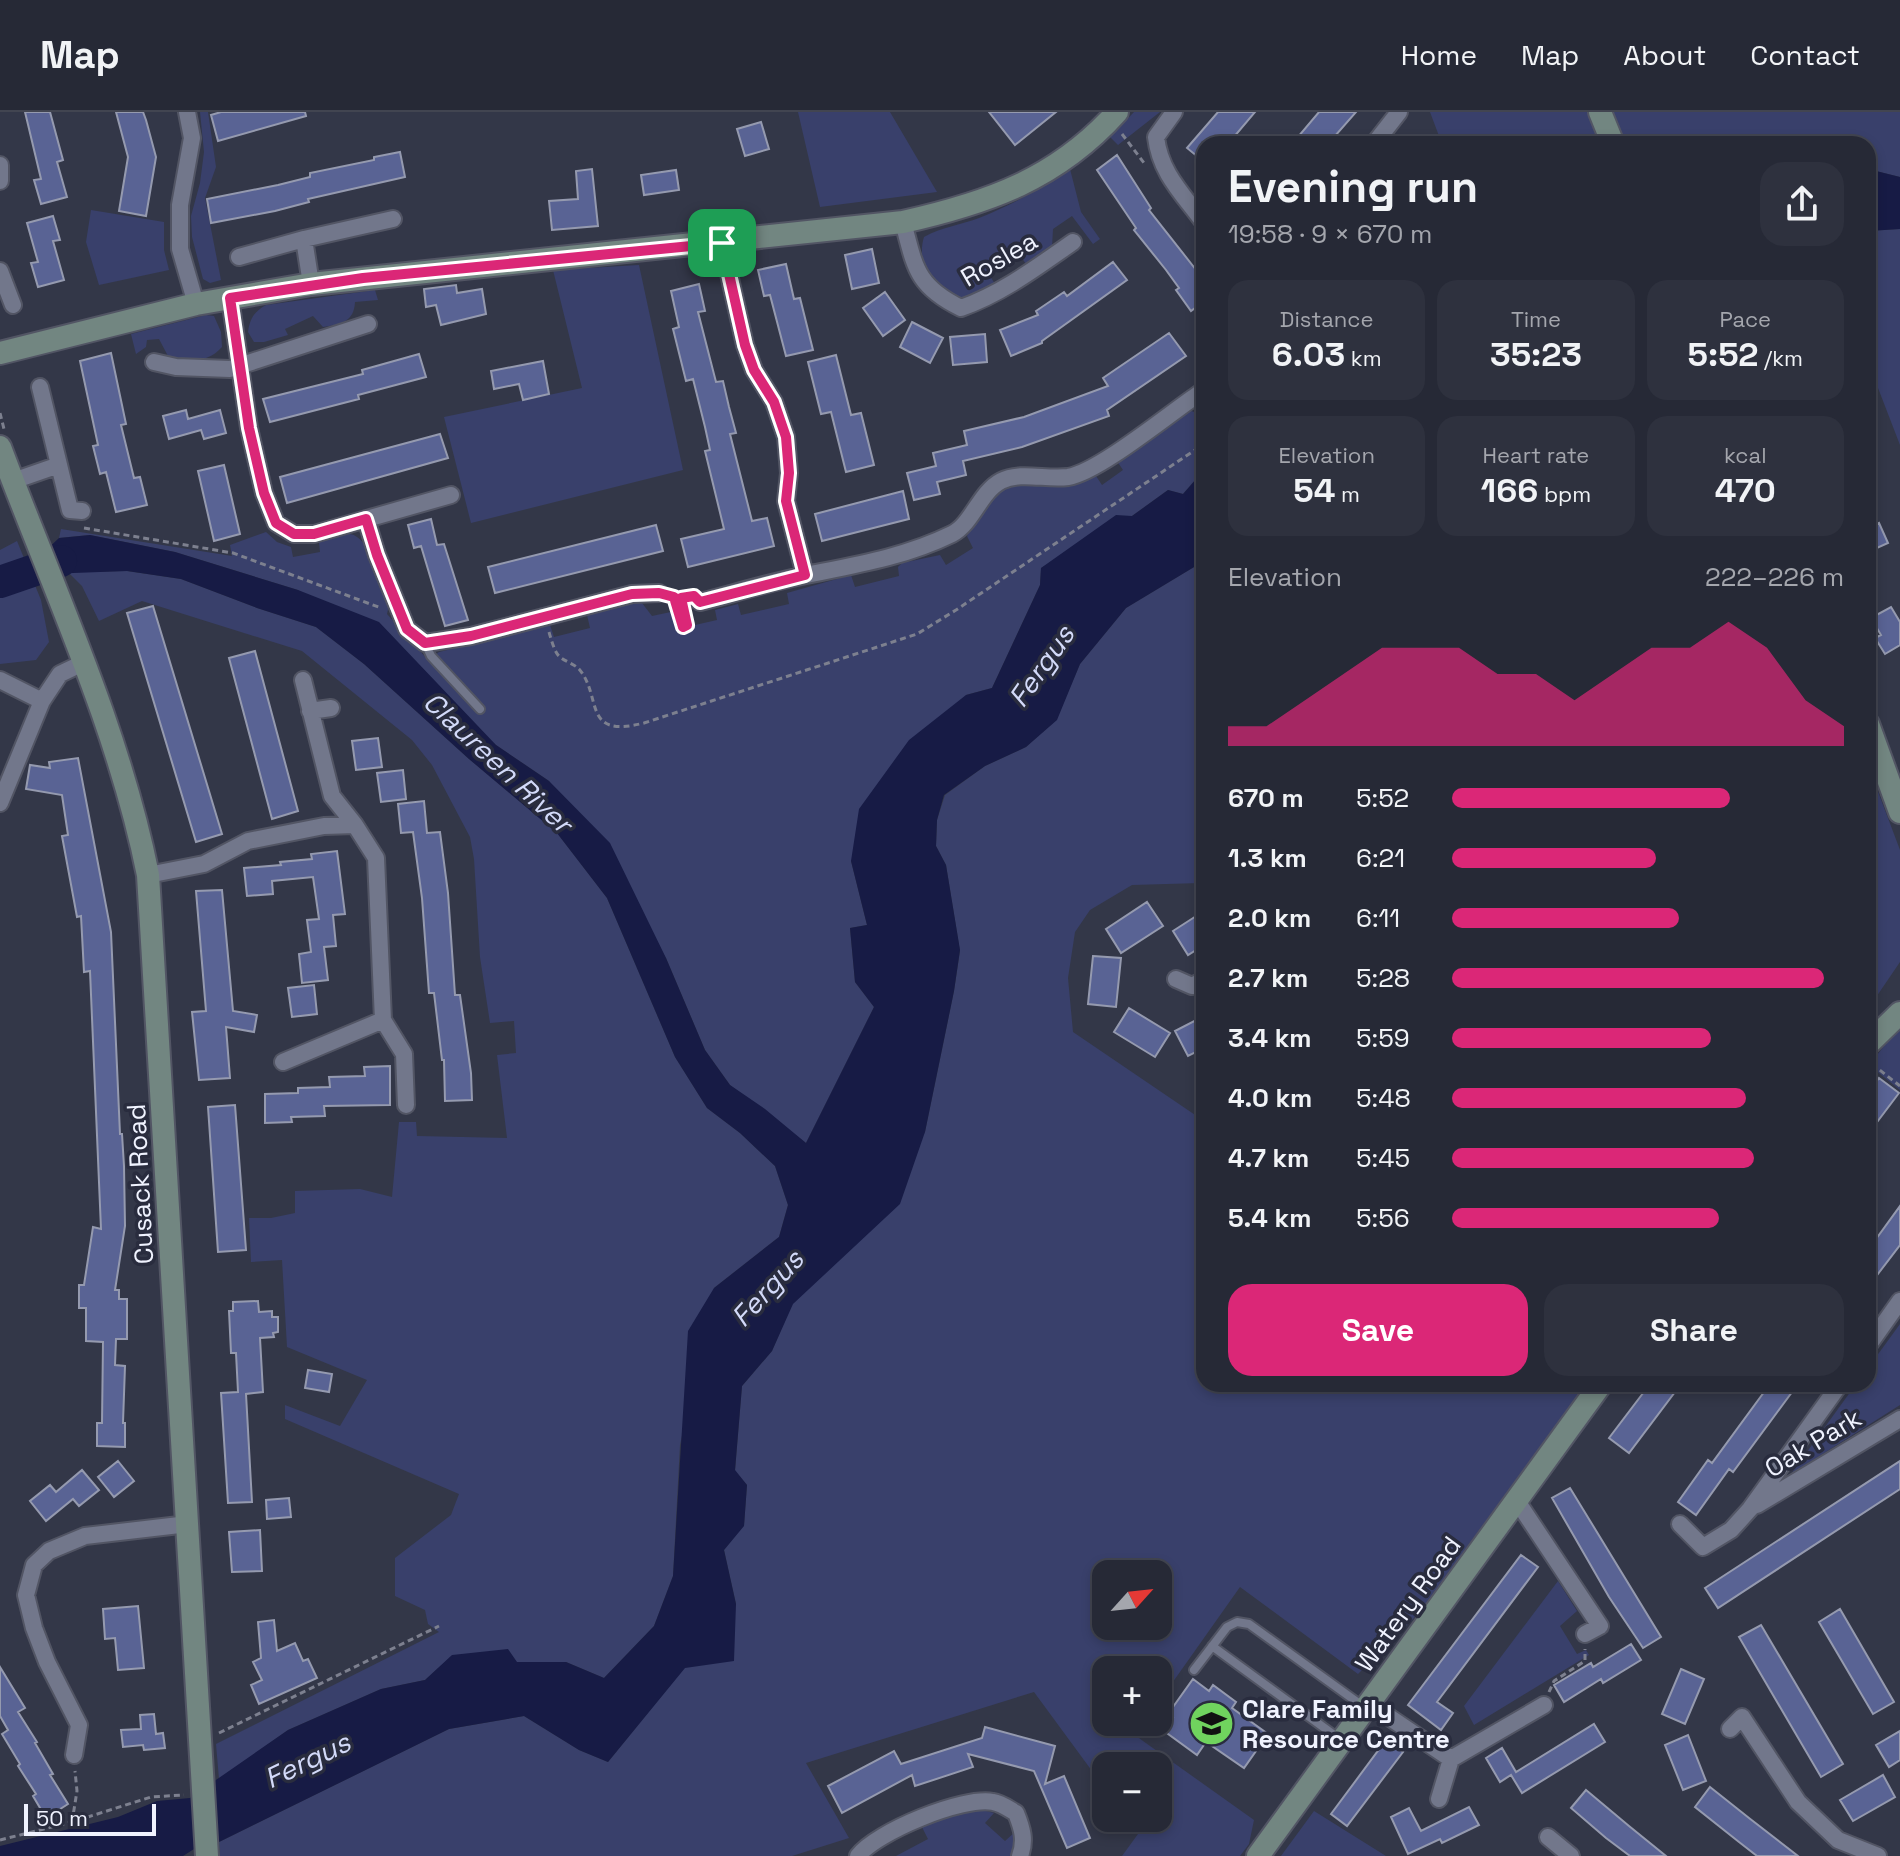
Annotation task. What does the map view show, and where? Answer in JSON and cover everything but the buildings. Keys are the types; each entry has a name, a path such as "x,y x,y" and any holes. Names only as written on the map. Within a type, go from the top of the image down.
{"street":[{"path":"187,112 192,138 180,205 180,249 196,304"},
{"path":"0,353 196,304 311,284 903,222 989,200 1043,173 1078,149 1117,112"},
{"path":"1174,112 1156,137 1158,155 1163,169 1196,212"},
{"path":"1380,136 1399,112"},
{"path":"1600,112 1610,136"},
{"path":"0,165 0,181"},
{"path":"239,257 393,219"},
{"name":"Roslea","path":"903,222 913,259 925,284 943,299 961,308 1011,284 1073,242"},
{"path":"304,239 311,284"},
{"path":"722,243 745,345 754,370 774,402 786,437 789,473 786,501 805,575"},
{"path":"0,271 13,305"},
{"path":"230,298 239,366 264,493 276,523 294,534 314,534 451,495"},
{"path":"154,362 176,367 230,369 368,324"},
{"path":"40,387 70,510 81,519"},
{"path":"700,602 805,575 865,565 918,548 956,532 1000,482 1017,477 1069,477 1097,466 1196,396"},
{"name":"Cusack Road","path":"0,447 62,600 126,780 148,875 207,1856"},
{"path":"13,481 59,465"},
{"path":"366,519 407,629 425,643 471,636 632,594 659,593"},
{"path":"0,803 42,701 60,674 85,662"},
{"path":"0,680 42,701"},
{"path":"303,680 332,796 376,858 383,1020 404,1054 406,1105"},
{"path":"310,711 331,708"},
{"path":"1876,746 1900,812"},
{"path":"148,875 204,864 248,841 324,826 355,825"},
{"path":"1176,979 1192,986 1196,984"},
{"path":"283,1062 300,1045 383,1020"},
{"path":"1876,1037 1896,1020"},
{"path":"1876,1335 1900,1301"},
{"name":"Watery Road","path":"1258,1856 1595,1392"},
{"name":"Oak Park","path":"1680,1524 1703,1547 1731,1530 1750,1509 1834,1392"},
{"name":"Oak Park","path":"1750,1509 1900,1419"},
{"path":"1517,1501 1600,1626 1585,1634"},
{"path":"74,1755 79,1725 47,1662 26,1595 34,1565 49,1551 85,1536 188,1524"},
{"path":"1439,1799 1451,1759 1544,1705"},
{"path":"1367,1709 1383,1713 1451,1759"},
{"path":"1730,1729 1742,1717 1798,1802 1838,1840 1878,1856"},
{"path":"858,1856 865,1847 926,1815 967,1802 994,1802 1016,1813 1023,1832 1020,1856"},
{"path":"1548,1837 1571,1856"}],"lane":[{"path":"425,643 431,656 480,709"},
{"path":"1194,1670 1227,1627 1237,1622 1249,1624 1367,1709"},
{"path":"1212,1646 1343,1741"}],"path":[{"path":"542,618 559,656 581,671 594,711 605,721 621,728 632,726 917,634 1196,449"},
{"path":"81,519 233,553 402,615"},
{"path":"659,593 674,597 683,627 687,625 681,598 694,596 700,602"},
{"path":"1876,1067 1900,1086"},
{"path":"201,1742 439,1626"},
{"path":"1544,1705 1554,1681 1585,1661 1585,1634"},
{"path":"72,1822 77,1791 74,1755"},
{"path":"0,1840 72,1822 151,1797 204,1786"}],"shaded area":[{"path":"200,112 208,112 216,167 205,198 221,280 210,283 203,279 192,237 191,216 204,152"},
{"path":"798,112 890,112 937,192 820,207"},
{"path":"1134,112 1160,112 1118,145 1110,137"},
{"path":"1430,112 1591,112 1600,136 1439,136"},
{"path":"1610,112 1900,112 1900,177 1876,171 1876,136 1619,136"},
{"path":"1070,169 1081,212 1100,239 1093,244 1072,216 1053,229 1052,247 1026,264 1017,251 987,271 995,284 981,292 954,297 945,294 931,281 922,255 924,237 1003,208"},
{"path":"91,210 164,222 164,250 169,270 99,285 86,242"},
{"path":"1900,229 1900,445 1876,383 1876,230"},
{"path":"639,265 683,470 471,523 444,417 582,388 553,270"},
{"path":"375,290 378,300 355,302 352,314 341,323 323,327 313,316 285,329 288,335 264,342 254,342 248,332 253,316 266,305"},
{"path":"206,315 214,316 221,332 222,347 210,356 183,360 168,356 159,339 147,340 146,347 136,354 131,334"},
{"path":"1189,410 1196,413 1196,479 1183,494 1168,490 1132,516 1041,568 1040,585 992,688 966,695 851,861 867,925 850,928 855,982 874,1007 806,1143 730,1085 705,1050 666,958 549,781 496,745 298,590 175,552 90,535 59,538 61,529 232,556 230,545 266,532 277,542 291,547 293,557 320,552 319,542 350,534 357,537 370,553 389,605 387,614 428,660 439,652 550,625 554,637 590,628 587,615 635,602 642,603 652,616 680,610 679,602 688,600 695,625 717,620 715,610 738,604 741,615 789,604 787,593 851,575 855,587 899,576 898,567 902,563 940,555 946,565 973,548 967,536 992,498 1002,489 1026,484 1066,485 1096,476 1102,485 1123,470 1117,461"},
{"path":"17,541 41,600 49,642 36,660 0,664 0,550"},
{"path":"1196,566 1196,883 1132,885 1090,910 1075,932 1068,978 1073,1032 1196,1116 1196,1392 1580,1392 1418,1614 1358,1674 1240,1587 1172,1683 1172,1656 1092,1656 1092,1736 1136,1736 1158,1752 1092,1752 1092,1771 1034,1692 806,1763 849,1838 792,1856 220,1856 219,1842 449,1729 524,1716 579,1750 608,1762 736,1604 724,1550 744,1525 747,1485 735,1471 742,1386 772,1351 792,1304 834,1263 925,1132 960,951 946,865 936,846 937,820 945,795 985,766 1026,747 1056,720 1080,664 1126,608"},
{"path":"127,571 181,579 316,627 364,664 557,833 607,898 675,1057 707,1108 775,1166 788,1205 779,1237 714,1288 680,1445 673,1576 654,1626 604,1678 566,1662 517,1662 453,1655 425,1680 381,1689 288,1730 219,1779 216,1744 439,1632 428,1624 425,1610 395,1596 395,1558 451,1515 459,1494 285,1419 285,1405 340,1426 367,1380 287,1347 282,1260 251,1262 249,1218 295,1213 295,1191 360,1189 392,1197 399,1122 416,1122 417,1136 507,1138 497,1055 516,1053 514,1021 490,1023 480,957 470,837 432,765 412,740 302,651 142,601 99,621 82,586 68,572"},
{"path":"1876,786 1900,850 1900,962 1876,997"},
{"path":"1900,1026 1900,1090 1876,1071 1876,1056"},
{"path":"1900,1324 1900,1405 1791,1474 1850,1392 1876,1392 1876,1357"},
{"path":"1558,1581 1577,1611 1560,1626 1577,1654 1586,1650 1589,1655 1474,1725 1464,1706"},
{"path":"1172,1762 1254,1820 1249,1844 1240,1856 1122,1856 1137,1832 1172,1832"},
{"path":"965,1811 994,1813 985,1823 1005,1841 1015,1832 1017,1844 1012,1856 896,1856 928,1839 922,1827"},
{"path":"1314,1811 1386,1856 1281,1856"}],"water":[{"path":"1876,171 1900,177 1900,229 1876,230"},
{"name":"Fergus","path":"1196,479 1196,566 1126,608 1080,664 1057,720 1026,747 985,766 944,795 937,820 936,846 946,865 960,950 925,1132 900,1204 793,1304 772,1351 742,1386 735,1470 747,1485 744,1526 724,1550 736,1604 734,1661 685,1668 608,1762 579,1750 524,1716 449,1729 219,1842 194,1849 183,1856 0,1856 0,1846 118,1817 157,1801 190,1798 288,1730 381,1689 425,1680 452,1655 508,1649 517,1662 566,1662 604,1678 654,1626 673,1576 688,1331 714,1288 779,1237 788,1205 775,1166 707,1108 675,1057 607,898 557,833 364,664 316,627 181,579 127,571 20,575 59,538 90,535 175,552 298,590 379,622 496,745 549,781 610,843 666,958 705,1050 730,1085 806,1143 874,1007 855,982 850,928 867,925 851,861 859,809 909,740 966,695 992,688 1040,585 1041,568 1116,515 1132,516 1168,490 1183,494"}],"waterway":[{"name":"Claureen River","path":"0,582 61,561"}],"place":[{"name":"Clare Family Resource Centre","path":"1211,1724"}],"route":[{"path":"722,243 745,345 754,370 774,402 786,437 789,473 786,501 805,575 700,602 694,596 681,598 687,625 683,627 674,597 659,593 632,594 471,636 425,643 407,629 366,519 314,534 294,534 276,523 264,493 249,428 230,298 363,278 722,243"}]}
